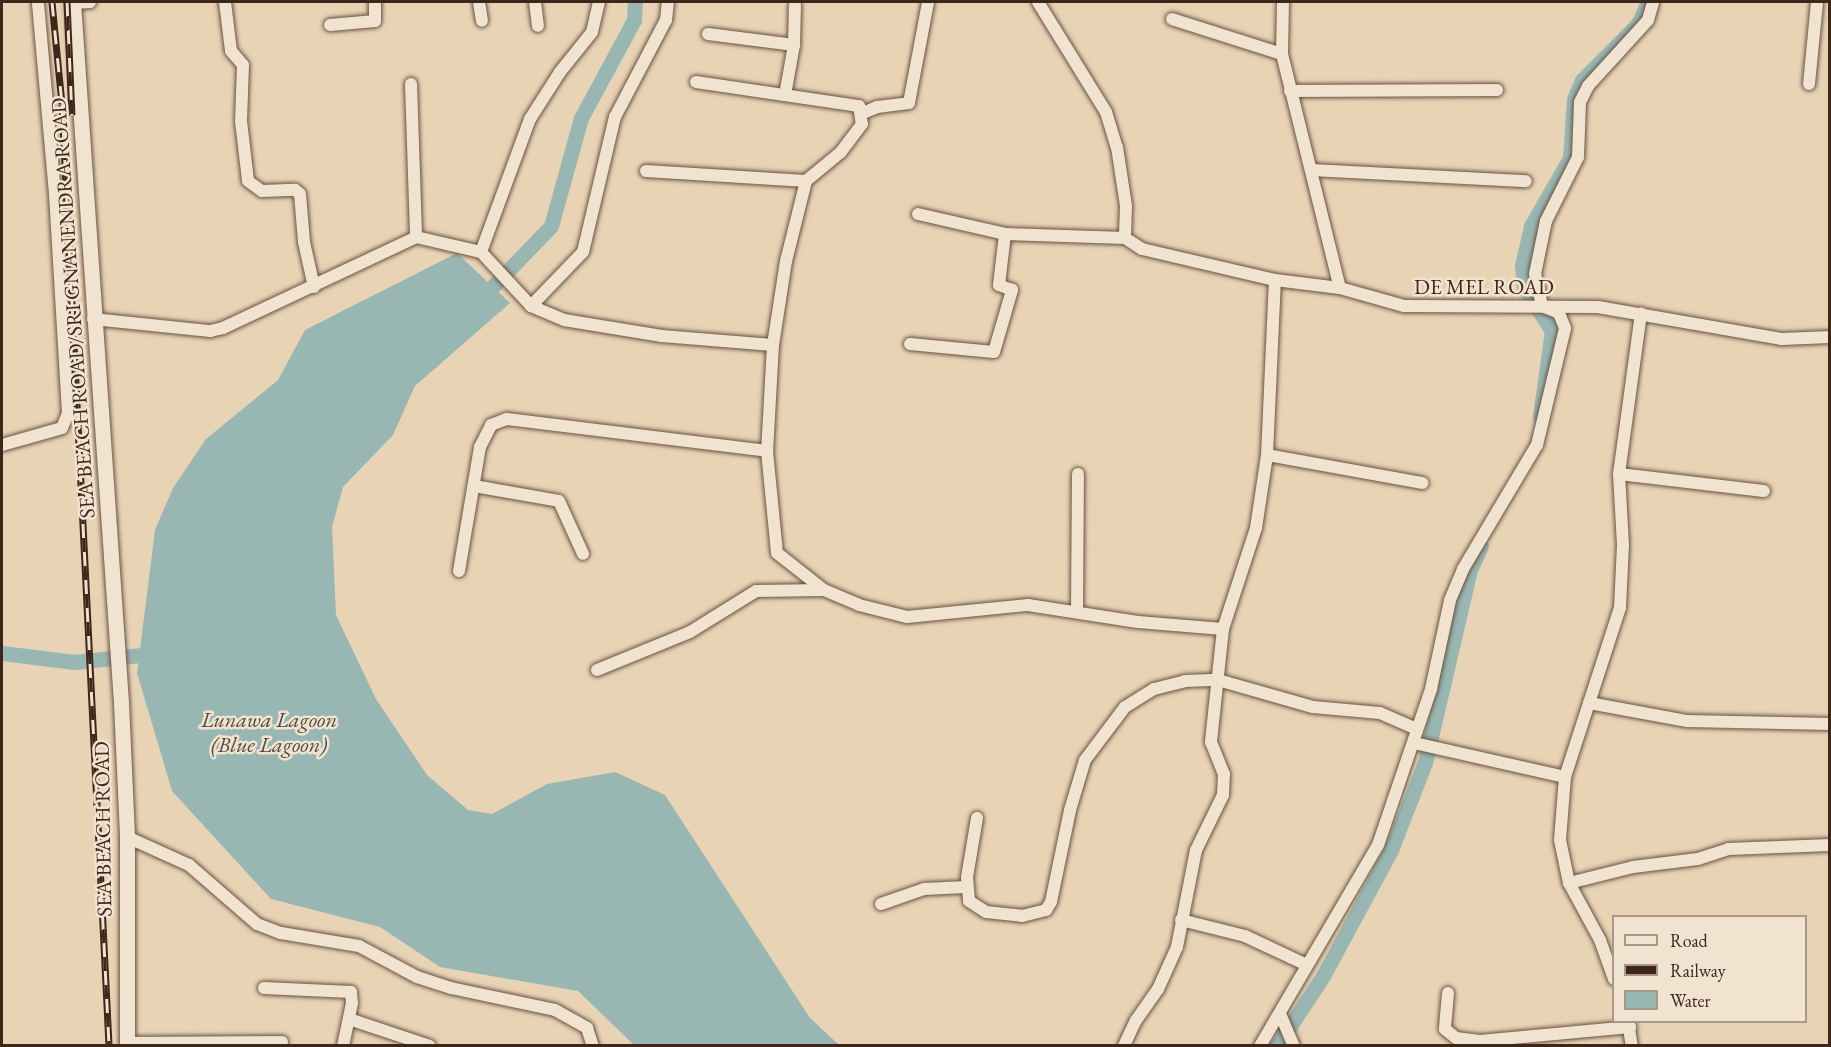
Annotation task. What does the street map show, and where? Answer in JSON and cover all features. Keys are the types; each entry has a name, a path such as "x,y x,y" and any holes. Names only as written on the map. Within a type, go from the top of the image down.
{"street":[{"path":"2,445 62,428 68,413 56,194 38,2"},
{"path":"73,2 90,2"},
{"name":"SEA BEACH ROAD/SRI GNANENDRA ROAD","path":"73,2 93,319 116,612"},
{"path":"225,2 231,51 243,65 241,121 248,181 262,191 296,190 300,194 304,242 314,287"},
{"path":"330,25 375,21 375,2"},
{"path":"479,2 482,21"},
{"path":"535,2 538,26"},
{"path":"483,254 530,119 560,72 592,32 599,2"},
{"path":"527,302 584,252 615,117 666,21 668,2"},
{"path":"863,113 877,107 909,103 928,2"},
{"path":"918,214 1005,234 1125,238 1126,206 1117,147 1106,112 1038,2"},
{"path":"1283,2 1282,54 1290,91 1313,170 1340,288"},
{"path":"1260,1046 1281,1016 1307,965 1378,845 1431,689 1450,600 1463,569 1537,445 1565,328 1559,313 1542,306 1535,274 1546,221 1578,157 1580,102 1588,86 1648,20 1653,2"},
{"path":"1809,84 1817,2"},
{"path":"785,95 794,45 795,5"},
{"path":"1172,19 1282,54"},
{"path":"708,34 794,45"},
{"path":"696,82 859,106 863,113 862,124 841,152 806,181 786,261 773,345 767,451 777,553 824,590 859,605 907,617 1028,605 1138,622 1223,629"},
{"path":"411,84 416,237"},
{"path":"1290,91 1497,90"},
{"path":"1313,170 1526,181"},
{"path":"646,171 806,181"},
{"path":"910,344 994,352 1012,290 999,285 1005,234"},
{"path":"93,319 210,331 237,322 314,287 416,237 483,254 527,302 575,322 662,336 773,345"},
{"name":"DE MEL ROAD","path":"1125,238 1142,249 1275,280 1340,288 1404,306 1598,307 1782,339 1830,337"},
{"path":"1124,1046 1162,979 1177,947 1196,850 1223,795 1224,774 1211,741 1223,629 1256,528 1267,455 1275,280"},
{"path":"1612,973 1600,940 1569,883 1560,840 1565,777 1620,608 1623,545 1619,474 1641,314"},
{"path":"459,571 480,447 491,425 507,419 767,451"},
{"path":"1267,455 1422,483"},
{"path":"1077,611 1078,474"},
{"path":"1619,474 1764,491"},
{"path":"474,486 559,501 583,554"},
{"path":"597,670 690,632 756,591 824,590"},
{"name":"SEA BEACH ROAD","path":"116,612 127,837 127,1044"},
{"path":"977,818 966,887 974,906 986,912 1022,916 1046,910 1052,902 1070,810 1085,760 1102,733 1125,707 1154,689 1185,681 1218,680 1313,707 1380,713 1417,729"},
{"path":"1589,703 1687,721 1830,724"},
{"path":"1414,743 1436,750 1565,777"},
{"path":"127,837 189,865 257,924 281,933 358,946 417,977 451,988 555,1010 587,1028 593,1046"},
{"path":"1569,883 1633,867 1698,859 1728,849 1830,845"},
{"path":"881,904 924,889 966,887"},
{"path":"1182,920 1245,936 1307,965"},
{"path":"264,988 351,992 348,1025 343,1046"},
{"path":"1448,993 1445,1029 1456,1038 1480,1041 1629,1024 1632,1046"},
{"path":"1281,1016 1294,1046"},
{"path":"348,1025 430,1046"},
{"path":"127,1044 282,1042"}],"water":[{"name":"Lunawa Lagoon (Blue Lagoon)","path":"457,253 510,303 415,386 393,435 343,487 332,527 336,615 376,699 427,775 468,810 492,814 547,784 615,772 665,795 810,1018 839,1045 634,1045 578,991 440,967 380,927 271,899 172,791 137,673 155,530 173,488 206,439 278,380 305,330"}],"waterway":[{"path":"479,301 551,226 581,118 634,20 635,2"},
{"path":"1540,416 1552,331 1524,287 1522,266 1531,226 1570,158 1574,99 1582,80 1638,24 1648,2"},
{"path":"1277,1046 1323,976 1391,850 1425,763 1470,570 1481,546"},
{"path":"2,653 74,662 159,653"}],"railway":[{"path":"52,2 62,104 109,1046"},
{"path":"67,2 72,115"}]}
